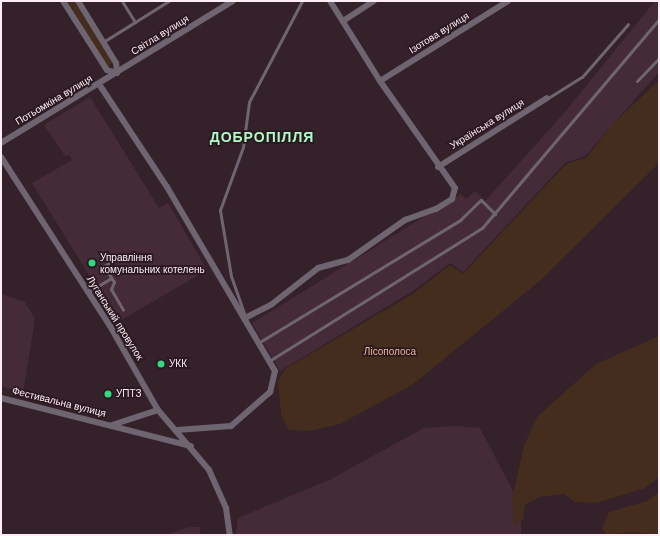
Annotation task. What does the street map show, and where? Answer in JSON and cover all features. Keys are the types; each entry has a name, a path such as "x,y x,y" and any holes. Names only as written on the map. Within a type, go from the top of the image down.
{"street":[{"path":"64,1 107,70 117,74 116,63 78,1"},
{"name":"Світла вулиця","path":"117,74 233,1"},
{"path":"245,318 272,304 318,268 348,260 405,220 452,199 456,188 438,167 380,81 330,1"},
{"path":"343,21 374,1"},
{"name":"Ізотова вулиця","path":"380,81 508,1"},
{"name":"Потьомкіна вулиця","path":"1,143 117,74"},
{"path":"99,84 167,187 245,318 258,344 269,361 276,379 256,408 231,426 177,430"},
{"name":"Українська вулиця","path":"438,167 547,98"},
{"name":"Луганський провулок","path":"1,157 88,292 158,410"},
{"name":"Фестивальна вулиця","path":"1,398 191,446"},
{"path":"158,410 191,446 209,470 226,508 230,535"},
{"name":"Фестивальна вулиця","path":"112,426 158,410"}],"lane":[{"path":"122,1 135,22"},
{"path":"103,42 169,1"},
{"path":"245,318 231,276 220,210 243,148 249,102 302,1"},
{"path":"269,361 470,237 495,214 659,19"},
{"path":"547,98 582,76 628,24"},
{"path":"637,81 659,58"},
{"path":"258,344 460,220 482,200 495,214"},
{"path":"120,256 104,266 111,278 111,289 123,310"},
{"path":"88,292 111,278"}],"shaded area":[{"path":"655,1 659,1 659,72 585,156 565,163 463,272 450,263 413,291 280,371 252,323 461,194 466,199 475,191 485,201 564,113"},
{"path":"90,97 159,208 168,203 207,270 118,322 32,183 72,160 69,155 65,156 44,125"},
{"path":"1,294 25,302 35,319 23,393 1,386"},
{"path":"457,426 480,428 521,506 521,535 236,535 238,518 331,479 424,428"},
{"path":"190,527 199,527 201,535 165,535"}],"green space":[{"path":"67,1 74,1 113,63 108,67"},
{"name":"Лісополоса","path":"659,80 659,163 541,280 412,385 340,424 310,431 289,430 281,415 278,381 285,369 414,293 450,265 463,274 566,164 586,158 613,124"},
{"path":"659,336 659,477 645,488 596,503 575,502 564,494 539,497 525,505 523,519 514,526 512,499 524,446 537,417 596,364"},
{"path":"659,492 659,535 631,532 607,535 602,529 609,512 647,501"}],"place":[{"name":"Управління комунальних котелень","path":"92,263"},
{"name":"УКК","path":"161,364"},
{"name":"УПТЗ","path":"108,394"}],"district":[{"name":"ДОБРОПІЛЛЯ","path":"262,137"}]}
